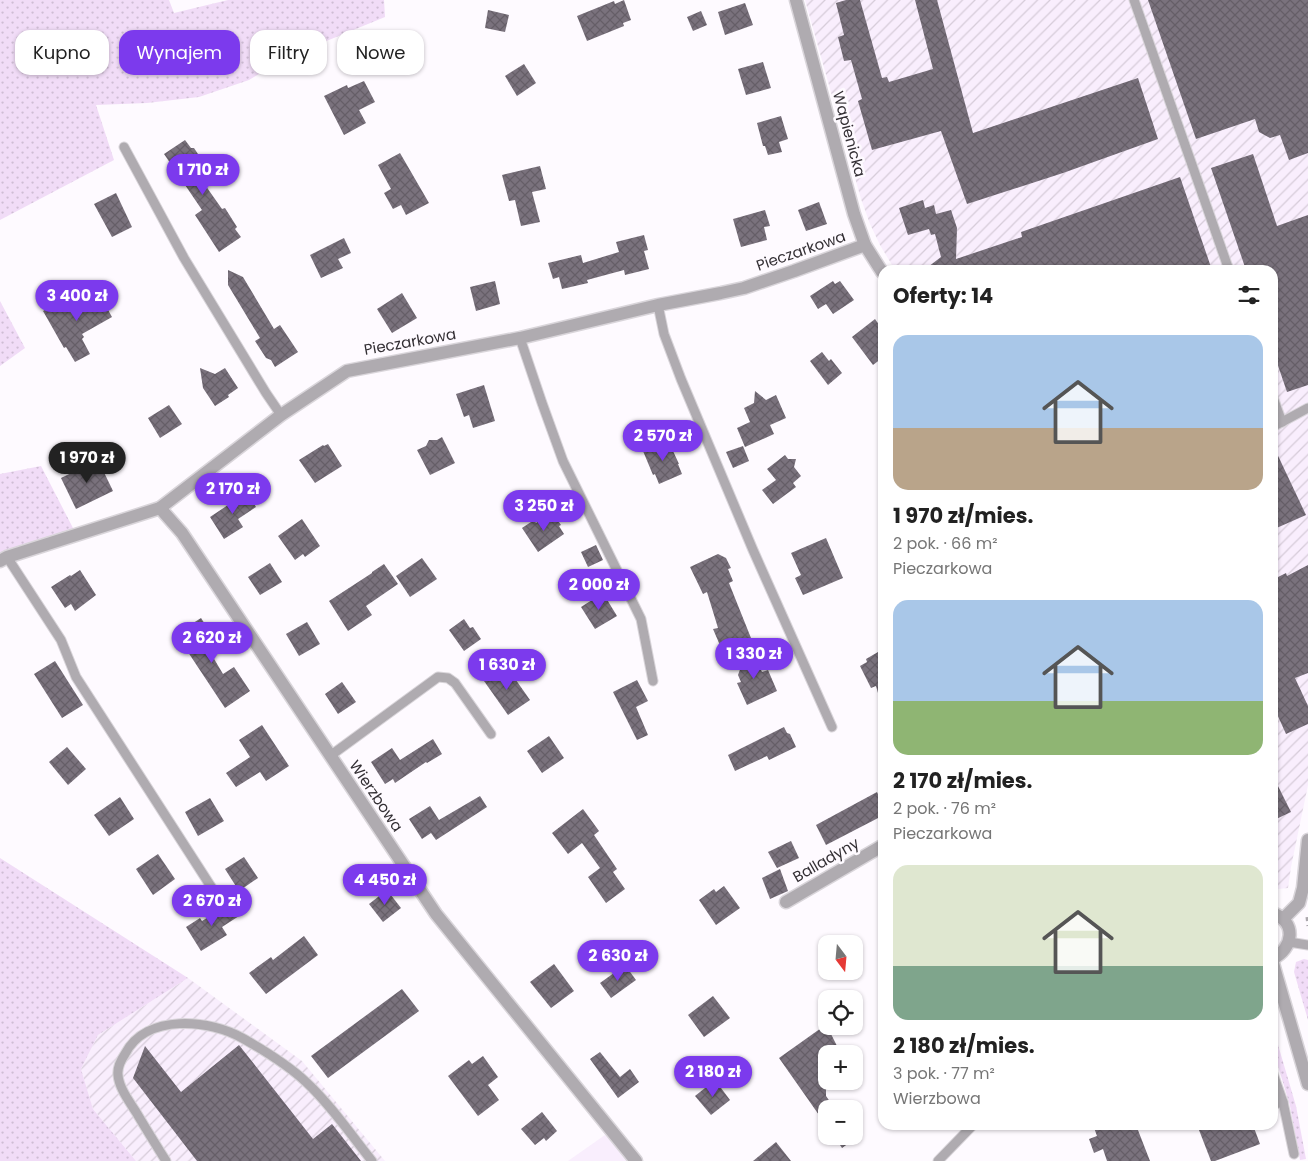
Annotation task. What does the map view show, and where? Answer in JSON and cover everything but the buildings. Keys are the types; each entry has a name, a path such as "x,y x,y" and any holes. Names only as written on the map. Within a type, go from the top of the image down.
{"street":[{"name":"Wapienicka","path":"796,0 854,214 865,245 878,266"},
{"name":"Pieczarkowa","path":"4,559 160,508 281,415 347,371 520,338 658,305 744,288 865,245"},
{"name":"Wierzbowa","path":"160,508 182,533 436,914 636,1161"},
{"path":"1278,957 1285,950 1290,934 1288,926 1278,916 1299,903 1303,888 1308,840"},
{"name":"Balladyny","path":"786,902 878,848"},
{"path":"1278,981 1308,1084"}],"lane":[{"path":"1134,0 1227,265"},
{"path":"124,147 184,258 281,415"},
{"path":"658,305 664,334 681,379 753,550 832,727"},
{"path":"520,338 563,461 641,619 653,681"},
{"path":"1278,424 1308,408"},
{"path":"1278,411 1282,422"},
{"path":"4,559 61,640 76,677 219,899"},
{"path":"330,756 438,677 448,678 456,683 491,734"},
{"path":"1289,942 1308,945"},
{"path":"166,1161 122,1090 118,1075 120,1063 129,1046 139,1035 153,1028 190,1023 210,1026 242,1038 296,1073 321,1097 372,1161"},
{"path":"1278,1088 1283,1102 1294,1154"},
{"path":"1278,1103 1283,1102"},
{"path":"938,1161 968,1130"}],"shaded area":[{"path":"0,0 169,0 174,13 228,0 384,0 385,17 353,30 337,30 337,37 327,41 327,30 250,30 250,75 257,75 249,80 199,97 147,103 96,105 114,160 0,220"},
{"path":"805,0 1308,0 1308,785 1288,888 1278,889 1278,265 892,265 870,224 861,199"},
{"path":"0,301 25,348 0,366"},
{"path":"41,466 74,530 0,554 0,474"},
{"path":"0,858 188,978 98,1035 81,1069 93,1109 136,1161 0,1161"},
{"path":"1304,959 1308,960 1308,1020 1294,972 1296,962"},
{"path":"188,978 302,1061 385,1161 136,1161 93,1109 81,1069 98,1035"},
{"path":"1278,1045 1296,1106 1306,1159 1300,1160 1290,1106 1278,1066"},
{"path":"605,1135 629,1161 568,1161"}]}
